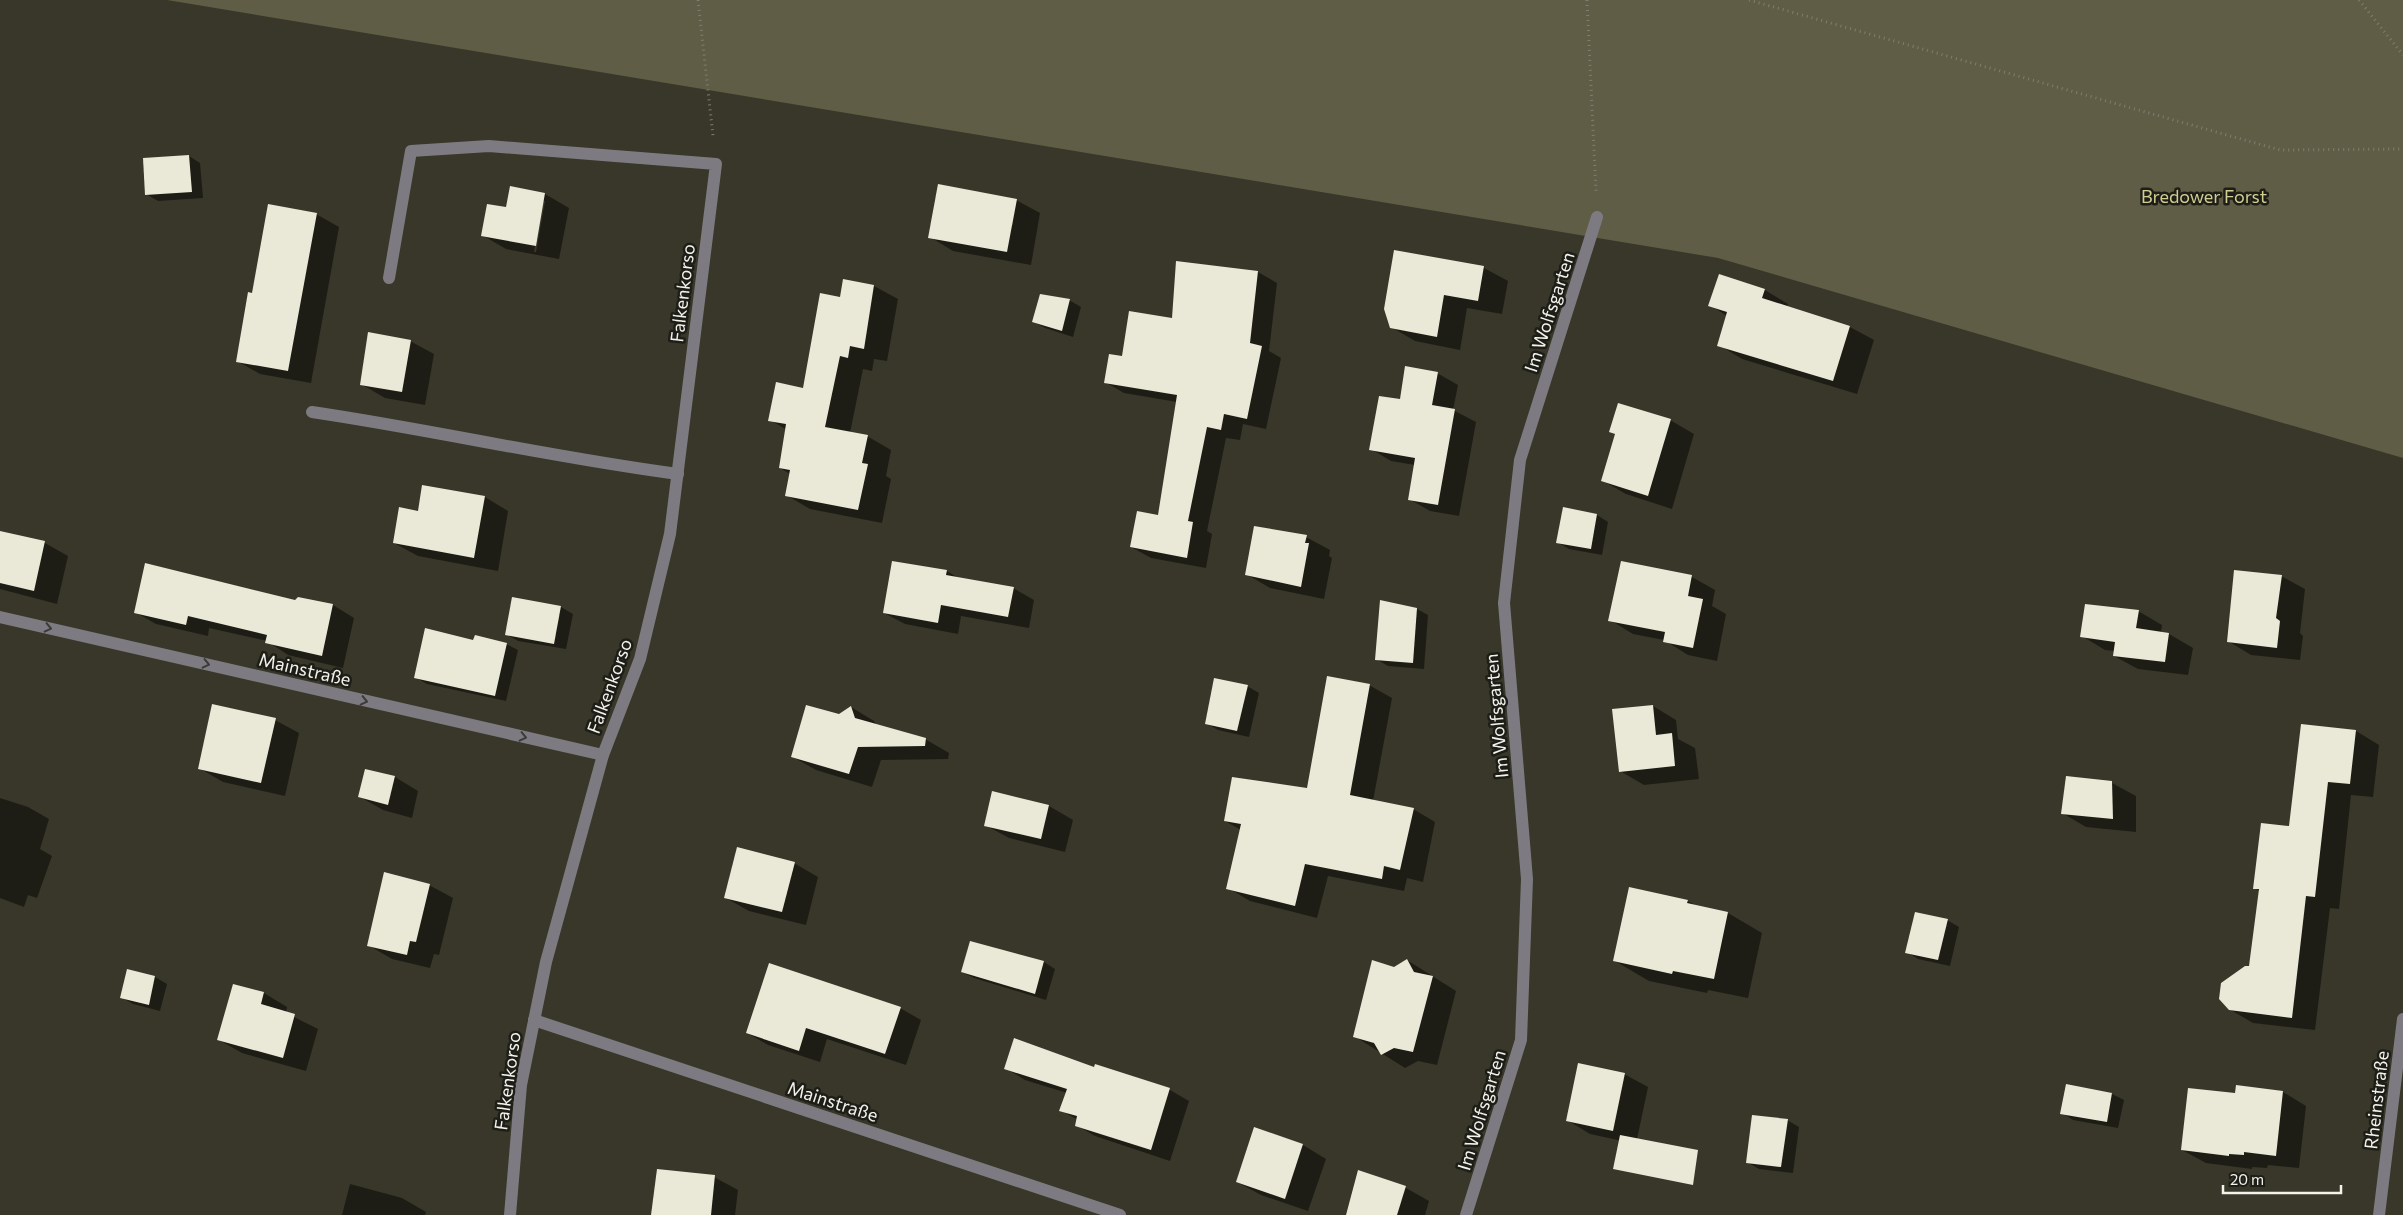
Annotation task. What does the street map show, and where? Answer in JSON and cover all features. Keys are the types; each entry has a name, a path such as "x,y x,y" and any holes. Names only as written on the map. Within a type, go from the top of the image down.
{"street":[{"path":"389,278 411,151 489,146 716,164"},
{"name":"Falkenkorso","path":"510,1215 521,1085 546,962 602,755 640,659 670,534 716,164"},
{"name":"Im Wolfsgarten","path":"1466,1215 1521,1040 1527,879 1504,604 1520,460 1597,218"},
{"path":"312,412 392,424 594,463 678,474"},
{"name":"Mainstraße","path":"0,617 602,755"},
{"name":"Rheinstraße","path":"2379,1215 2403,1019"},
{"name":"Mainstraße","path":"534,1020 1120,1215"}],"path":[{"path":"698,0 716,164"},
{"path":"1587,0 1597,218"},
{"path":"1750,0 2280,150 2403,149"},
{"path":"2359,0 2403,55"}],"green space":[{"name":"Bredower Forst","path":"167,0 2403,0 2403,458 1718,258"}],"building":[{"path":"189,155 192,192 145,195 143,158"},
{"path":"938,184 1017,199 1007,252 928,238"},
{"path":"510,186 545,193 536,246 481,236 487,204 506,207"},
{"path":"268,204 317,213 288,371 236,362 248,292 252,293"},
{"path":"1394,250 1484,266 1478,301 1444,295 1437,337 1390,328 1384,309"},
{"path":"1176,261 1258,271 1250,343 1262,346 1247,419 1224,414 1221,430 1207,427 1188,521 1193,522 1187,558 1130,547 1137,511 1158,515 1177,395 1104,383 1109,354 1122,356 1129,311 1172,318"},
{"path":"1719,274 1765,289 1762,298 1850,326 1833,381 1717,346 1727,312 1708,306"},
{"path":"843,279 874,285 864,349 850,346 848,358 840,356 825,427 868,435 862,463 868,464 858,510 785,496 790,470 779,468 786,424 768,421 776,382 803,388 820,293 840,297"},
{"path":"1040,294 1070,299 1062,331 1032,322"},
{"path":"368,332 411,340 402,392 360,385"},
{"path":"1405,366 1438,372 1432,405 1455,409 1438,505 1408,500 1415,458 1369,450 1379,396 1400,399"},
{"path":"1618,403 1671,419 1648,496 1601,481 1615,434 1609,432"},
{"path":"422,485 485,496 474,558 393,543 399,507 418,511"},
{"path":"1563,507 1597,514 1591,549 1556,543"},
{"path":"1254,526 1307,535 1305,543 1309,543 1301,587 1245,575"},
{"path":"0,531 45,541 34,591 0,583"},
{"path":"892,561 947,570 946,575 1014,587 1008,617 941,605 938,623 883,613"},
{"path":"1621,561 1692,575 1688,596 1703,599 1693,648 1663,642 1665,632 1608,621"},
{"path":"145,563 295,600 298,597 333,604 322,656 265,643 267,635 188,616 186,625 134,613"},
{"path":"2234,570 2282,575 2276,618 2280,621 2277,648 2227,642"},
{"path":"512,597 561,606 554,644 505,635"},
{"path":"1380,600 1417,608 1413,663 1375,660"},
{"path":"2085,604 2139,610 2136,628 2169,633 2165,662 2113,656 2115,642 2080,637"},
{"path":"425,628 473,640 475,635 507,643 495,696 414,678"},
{"path":"1327,676 1370,684 1350,795 1414,808 1400,870 1384,866 1382,879 1305,864 1295,906 1226,889 1241,824 1224,821 1232,777 1307,788"},
{"path":"1214,678 1248,685 1237,731 1205,724"},
{"path":"212,704 276,718 261,783 198,769"},
{"path":"806,705 839,714 851,706 855,718 926,738 925,746 858,747 849,774 791,757"},
{"path":"1653,705 1656,735 1672,733 1675,766 1619,772 1612,709"},
{"path":"2301,724 2356,730 2350,784 2328,782 2315,897 2306,896 2292,1018 2229,1010 2219,999 2221,983 2245,966 2249,966 2259,889 2253,889 2261,823 2289,826"},
{"path":"365,769 395,776 388,805 358,797"},
{"path":"2066,776 2112,781 2113,819 2061,814"},
{"path":"992,791 1049,805 1041,839 984,826"},
{"path":"737,847 795,862 782,912 724,898"},
{"path":"384,872 430,884 416,942 410,941 407,955 367,946"},
{"path":"1629,887 1688,900 1687,903 1728,912 1714,979 1673,971 1672,974 1613,961"},
{"path":"1915,912 1948,919 1938,960 1905,953"},
{"path":"970,941 1044,961 1035,994 961,972"},
{"path":"1407,959 1414,972 1433,976 1413,1052 1394,1048 1381,1055 1374,1043 1353,1037 1372,960 1394,967"},
{"path":"769,963 901,1007 885,1054 806,1028 799,1051 746,1033"},
{"path":"127,969 155,976 149,1005 120,998"},
{"path":"233,984 264,992 261,1004 295,1014 283,1058 217,1040"},
{"path":"1014,1038 1094,1067 1095,1064 1170,1088 1151,1150 1075,1126 1077,1116 1059,1111 1067,1089 1004,1069"},
{"path":"1578,1063 1625,1073 1613,1131 1566,1121"},
{"path":"2066,1084 2112,1093 2107,1122 2060,1114"},
{"path":"2236,1085 2283,1091 2276,1156 2244,1152 2244,1155 2229,1154 2229,1156 2181,1150 2188,1088 2235,1093"},
{"path":"1752,1115 1788,1119 1781,1167 1746,1163"},
{"path":"1254,1127 1303,1144 1285,1199 1236,1182"},
{"path":"1620,1135 1698,1150 1693,1185 1613,1169"},
{"path":"657,1169 715,1175 711,1215 651,1215"},
{"path":"1358,1170 1406,1186 1397,1215 1346,1215"}]}
